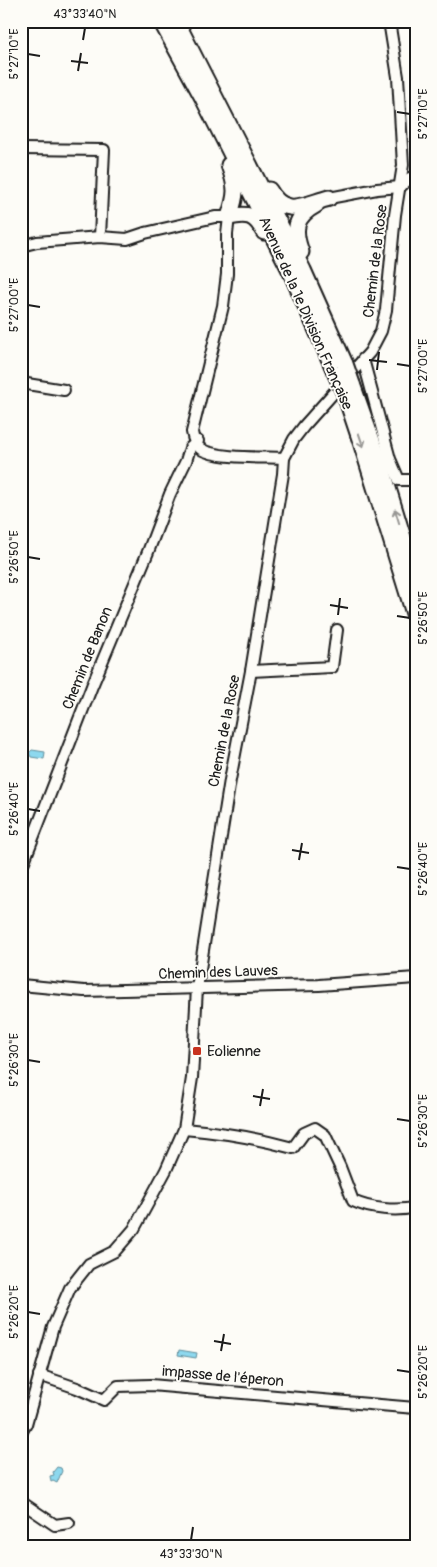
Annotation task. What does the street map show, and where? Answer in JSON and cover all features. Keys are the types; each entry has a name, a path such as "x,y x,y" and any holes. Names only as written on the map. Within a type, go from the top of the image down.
{"highway":[{"name":"Avenue de la 1e Division Française","path":"161,21 177,53 204,98 338,371 384,472 416,580"},
{"name":"Avenue de la 1e Division Française","path":"176,22 303,270 333,335 338,371"},
{"path":"176,22 279,204 288,208 329,198"},
{"path":"177,53 234,180 235,198 229,217 247,214 258,222 338,371"},
{"path":"329,198 305,211 298,222 296,233 300,250 333,335"},
{"name":"Avenue de la 1e Division Française","path":"347,392 352,417 416,620"}],"street":[{"name":"Chemin de la Rose","path":"21,1433 26,1424 53,1327 70,1288 89,1264 115,1251 134,1229 166,1170 184,1129 192,1078 197,988 230,780 251,671 284,458 304,426 370,352 381,331 386,310 395,215 403,165 398,77 388,21"},
{"path":"21,149 104,150 100,237"},
{"path":"329,198 400,187 410,178 416,177"},
{"path":"21,246 37,242 100,237 127,239 215,217 229,217 227,274 223,306 192,432 200,445 220,454 284,458"},
{"path":"363,360 390,458 399,480 416,480"},
{"path":"21,383 64,390"},
{"name":"Chemin de Banon","path":"21,869 170,494 186,461 190,448 200,445"},
{"path":"251,671 332,667 337,630"},
{"name":"Chemin des Lauves","path":"21,985 84,991 319,984 416,978"},
{"path":"184,1129 264,1140 293,1148 304,1133 315,1128 324,1135 340,1167 353,1201 364,1206 380,1208 416,1207"},
{"name":"impasse de l'éperon","path":"39,1375 77,1388 104,1400 118,1386 151,1385 415,1408"},
{"path":"21,1502 56,1525 69,1522"}],"water":[{"path":"32,750 45,752 44,759 31,757 29,753"},
{"path":"179,1350 197,1353 196,1358 178,1355"},
{"path":"57,1467 61,1468 62,1471 57,1483 51,1482 50,1476 54,1475 53,1472"}],"place":[{"name":"Eolienne","path":"197,1051"}]}
